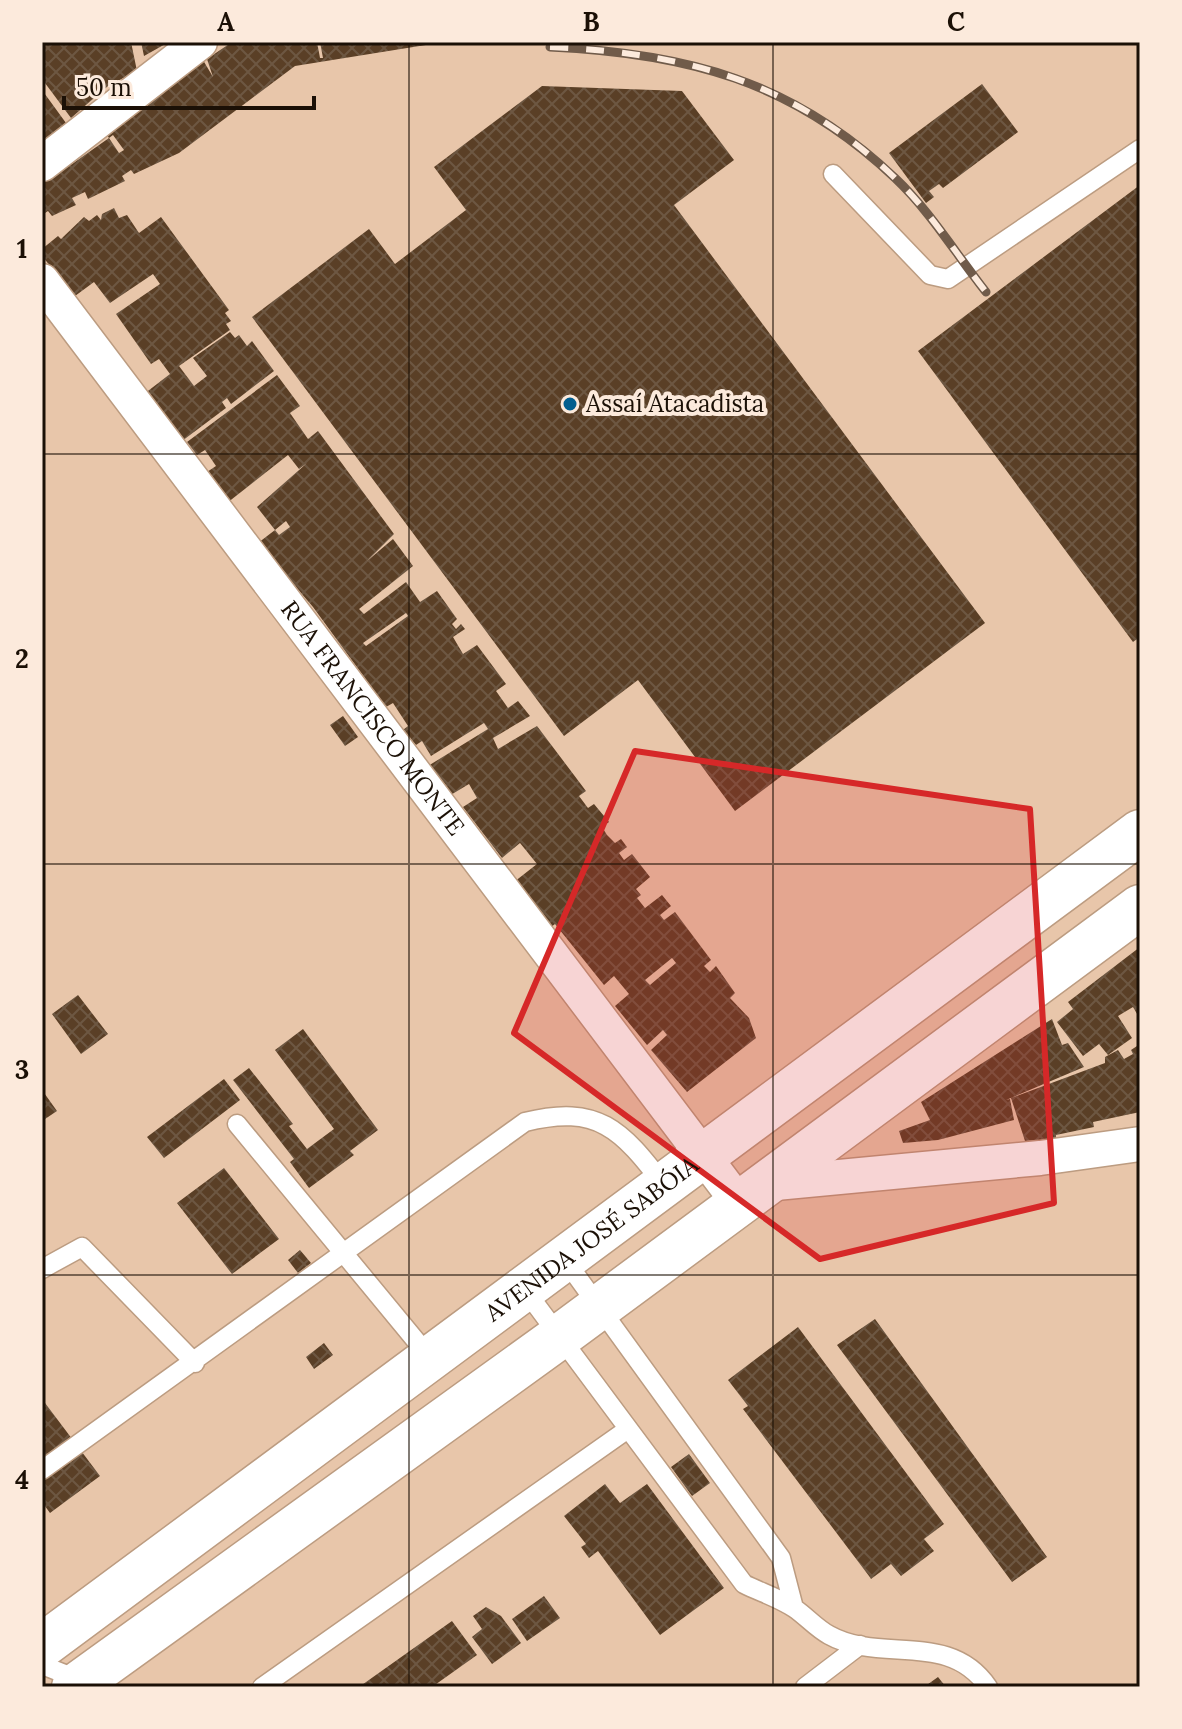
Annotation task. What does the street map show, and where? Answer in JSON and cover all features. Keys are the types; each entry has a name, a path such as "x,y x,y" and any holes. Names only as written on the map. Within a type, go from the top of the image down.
{"main road":[{"name":"AVENIDA JOSÉ SABÓIA","path":"42,1646 432,1361 701,1155 1140,832"},
{"path":"83,1685 1140,907"}],"street":[{"path":"42,164 200,42"},
{"name":"RUA FRANCISCO MONTE","path":"42,281 701,1155 752,1193"},
{"path":"752,1193 1140,1144"}],"lane":[{"path":"833,174 930,275 948,279 1140,149"},
{"path":"42,1470 195,1363 525,1122 559,1113 586,1117 612,1128 638,1152 664,1185"},
{"path":"237,1124 432,1361"},
{"path":"42,1269 82,1247 195,1363"},
{"path":"565,1260 781,1558 794,1608"},
{"path":"525,1290 744,1584 794,1608 829,1635 860,1645 939,1652 959,1659 979,1674 988,1687"},
{"path":"262,1687 628,1429"},
{"path":"805,1687 860,1645"},
{"path":"42,1665 83,1685"}],"highlighted area":[{"path":"635,751 1030,809 1054,1203 820,1259 514,1033"}],"building":[{"path":"42,42 88,42 89,45 131,42 137,71 108,86 71,118 42,79"},
{"path":"141,42 169,42 144,56"},
{"path":"232,42 317,42 320,58 323,58 320,42 432,44 295,66 179,153 134,174 131,170 122,176 125,181 88,199 85,192 72,198 76,205 52,216 48,211 42,215 42,176 67,158 72,164 109,138 103,129 200,55 213,77 207,59","holes":["113,135 124,150 119,153 109,138"]},
{"path":"982,84 1018,132 943,188 939,184 929,191 934,197 926,203 889,153"},
{"name":"Assaí Atacadista","path":"542,86 682,91 734,160 674,205 985,623 735,811 638,680 564,736 252,317 369,229 395,264 466,210 434,167"},
{"path":"42,90 66,123 42,143"},
{"path":"1140,185 1140,637 1133,642 918,351"},
{"path":"114,208 119,218 127,215 139,233 161,217 229,310 225,313 231,321 226,324 230,330 179,366 194,386 207,376 193,358 230,332 235,338 239,335 247,346 252,341 274,371 231,404 227,398 222,402 226,408 182,441 144,394 170,374 159,359 151,364 116,314 160,284 153,274 110,303 94,282 75,296 42,256 42,249 58,236 61,239 84,217 89,221 97,215 101,220 102,214"},
{"path":"277,375 300,406 290,413 308,439 318,431 394,534 367,561 393,539 413,566 359,609 364,614 406,582 420,602 437,591 457,619 452,624 456,629 461,624 465,629 453,637 463,654 477,645 506,684 496,691 508,708 518,701 530,716 493,738 498,749 537,726 586,791 579,796 588,808 594,804 609,822 602,827 607,835 615,843 621,839 627,847 619,853 624,860 632,854 650,877 636,889 641,895 637,898 645,908 662,895 671,906 660,915 664,920 675,912 711,960 704,966 710,972 716,966 735,993 730,998 749,1018 756,1038 687,1092 651,1050 667,1035 663,1030 647,1045 615,1006 629,994 614,976 604,985 555,924 551,927 514,882 537,864 520,843 502,858 463,807 477,798 469,784 449,796 428,766 488,729 484,723 431,756 422,741 416,745 403,730 408,726 393,703 386,707 313,607 258,543 275,530 257,507 307,463 299,469 288,455 227,503 204,474 216,466 205,450 197,455 187,442","holes":["286,521 290,527 279,535 275,530","406,613 408,616 366,646 363,643","672,958 676,963 650,985 645,980"]},
{"path":"343,716 358,737 345,746 330,725"},
{"path":"1140,947 1140,1019 1133,1007 1118,1016 1132,1038 1108,1055 1099,1044 1083,1056 1057,1022 1073,1009 1068,1002"},
{"path":"78,995 108,1034 81,1054 52,1014"},
{"path":"1052,1019 1062,1045 1068,1043 1084,1067 1006,1100 1010,1099 1014,1120 938,1140 903,1143 899,1131 930,1120 921,1102"},
{"path":"303,1029 378,1130 350,1151 354,1155 309,1188 290,1162 294,1159 233,1080 249,1068 293,1124 289,1126 307,1149 334,1129 275,1050"},
{"path":"1140,1044 1140,1112 1093,1122 1094,1127 1056,1135 1056,1139 1025,1141 1011,1098 1105,1063 1105,1057 1118,1050 1124,1059 1133,1054 1131,1050"},
{"path":"224,1079 240,1100 164,1158 147,1137"},
{"path":"42,1090 57,1111 42,1121"},
{"path":"224,1168 279,1239 232,1274 177,1203"},
{"path":"300,1250 311,1263 298,1273 288,1260"},
{"path":"875,1319 1047,1557 1012,1582 837,1345"},
{"path":"798,1327 944,1524 924,1539 934,1551 901,1576 891,1564 871,1579 743,1409 748,1406 728,1380"},
{"path":"324,1343 333,1355 314,1369 306,1357"},
{"path":"42,1399 100,1476 50,1513 42,1502"},
{"path":"689,1454 710,1483 692,1496 671,1467"},
{"path":"605,1484 620,1503 647,1484 724,1588 660,1635 598,1551 589,1558 581,1547 586,1544 564,1516"},
{"path":"544,1596 560,1618 527,1641 512,1619"},
{"path":"486,1607 501,1616 521,1643 492,1664 472,1637 482,1629 473,1616"},
{"path":"452,1621 477,1655 432,1687 359,1687"},
{"path":"938,1677 946,1687 924,1687"}],"railway":[{"path":"550,47 647,56 692,66 735,78 817,117 856,145 908,191 986,292"}],"place":[{"name":"Assaí Atacadista","path":"570,404"}]}
